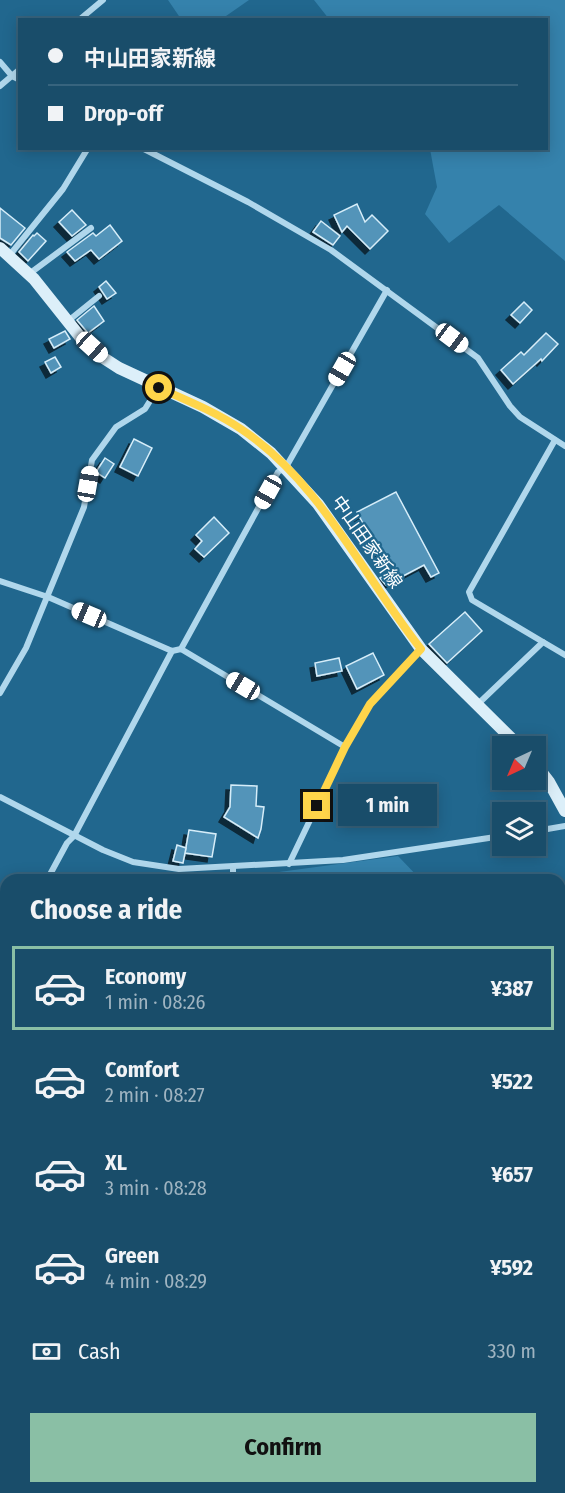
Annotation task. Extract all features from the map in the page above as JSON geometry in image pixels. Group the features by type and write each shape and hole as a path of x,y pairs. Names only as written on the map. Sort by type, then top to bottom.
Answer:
{"main road":[{"name":"中山田家新線","path":"4,252 29,274 81,338 102,357 159,388 203,407 241,429 286,467 318,504 421,649 509,736"},
{"path":"546,778 565,811"}],"street":[{"path":"81,18 103,0"},
{"path":"0,62 12,76 18,79"},
{"path":"0,86 18,71"},
{"path":"4,252 63,189 87,150"},
{"path":"146,150 248,202 331,250 478,358 520,417 565,446"},
{"path":"29,274 91,228"},
{"path":"0,581 48,597 172,651 181,648 278,472 286,467 387,290"},
{"path":"68,321 99,296"},
{"path":"0,693 26,648 84,507 92,460 116,427 145,409 159,388"},
{"path":"555,440 469,592 472,600 565,655"},
{"path":"478,704 543,642"},
{"path":"181,648 345,747"},
{"path":"289,864 345,747 370,704 421,649"},
{"path":"50,874 67,843 74,836 172,651"},
{"path":"0,797 74,836 133,862 179,869 343,860 492,838"},
{"path":"546,829 565,826"},
{"path":"232,867 233,874"}],"shaded area":[{"path":"168,0 249,0 226,16 180,18"},
{"path":"314,0 565,0 565,261 499,205 449,243 425,214 437,187 430,150 548,150 548,18 328,18"},
{"path":"398,856 415,874 280,874 279,872"}],"building":[{"path":"357,204 365,222 372,215 388,231 370,249 347,226 342,232 334,215"},
{"path":"0,208 25,228 11,245 0,238"},
{"path":"72,210 86,225 72,236 59,222"},
{"path":"321,221 340,236 333,245 313,232"},
{"path":"110,225 122,241 99,259 91,250 75,261 67,252 93,233 96,236"},
{"path":"37,233 46,241 28,261 19,252"},
{"path":"106,281 116,293 107,299 99,287"},
{"path":"524,302 532,310 520,323 511,315"},
{"path":"94,306 104,321 88,333 77,320"},
{"path":"65,331 70,339 54,348 49,339"},
{"path":"546,333 558,344 542,361 541,359 513,384 501,370 521,352 524,355"},
{"path":"55,357 61,367 51,373 45,362"},
{"path":"134,439 152,448 138,476 120,467"},
{"path":"105,458 114,464 105,478 96,472"},
{"path":"396,492 439,573 431,577 424,565 386,585 380,578 389,573 357,512"},
{"path":"214,517 229,533 204,557 195,549 202,541 196,535"},
{"path":"465,612 482,631 447,663 429,644"},
{"path":"373,653 384,675 357,689 346,666"},
{"path":"339,658 342,671 317,676 315,663"},
{"path":"231,785 257,786 256,806 264,807 258,838 224,817 230,807"},
{"path":"189,830 216,834 212,857 185,853"},
{"path":"177,845 186,848 183,863 173,861"}],"route":[{"path":"159,388 203,407 241,429 271,453 318,504 421,649 370,704 345,747 317,806"}]}
